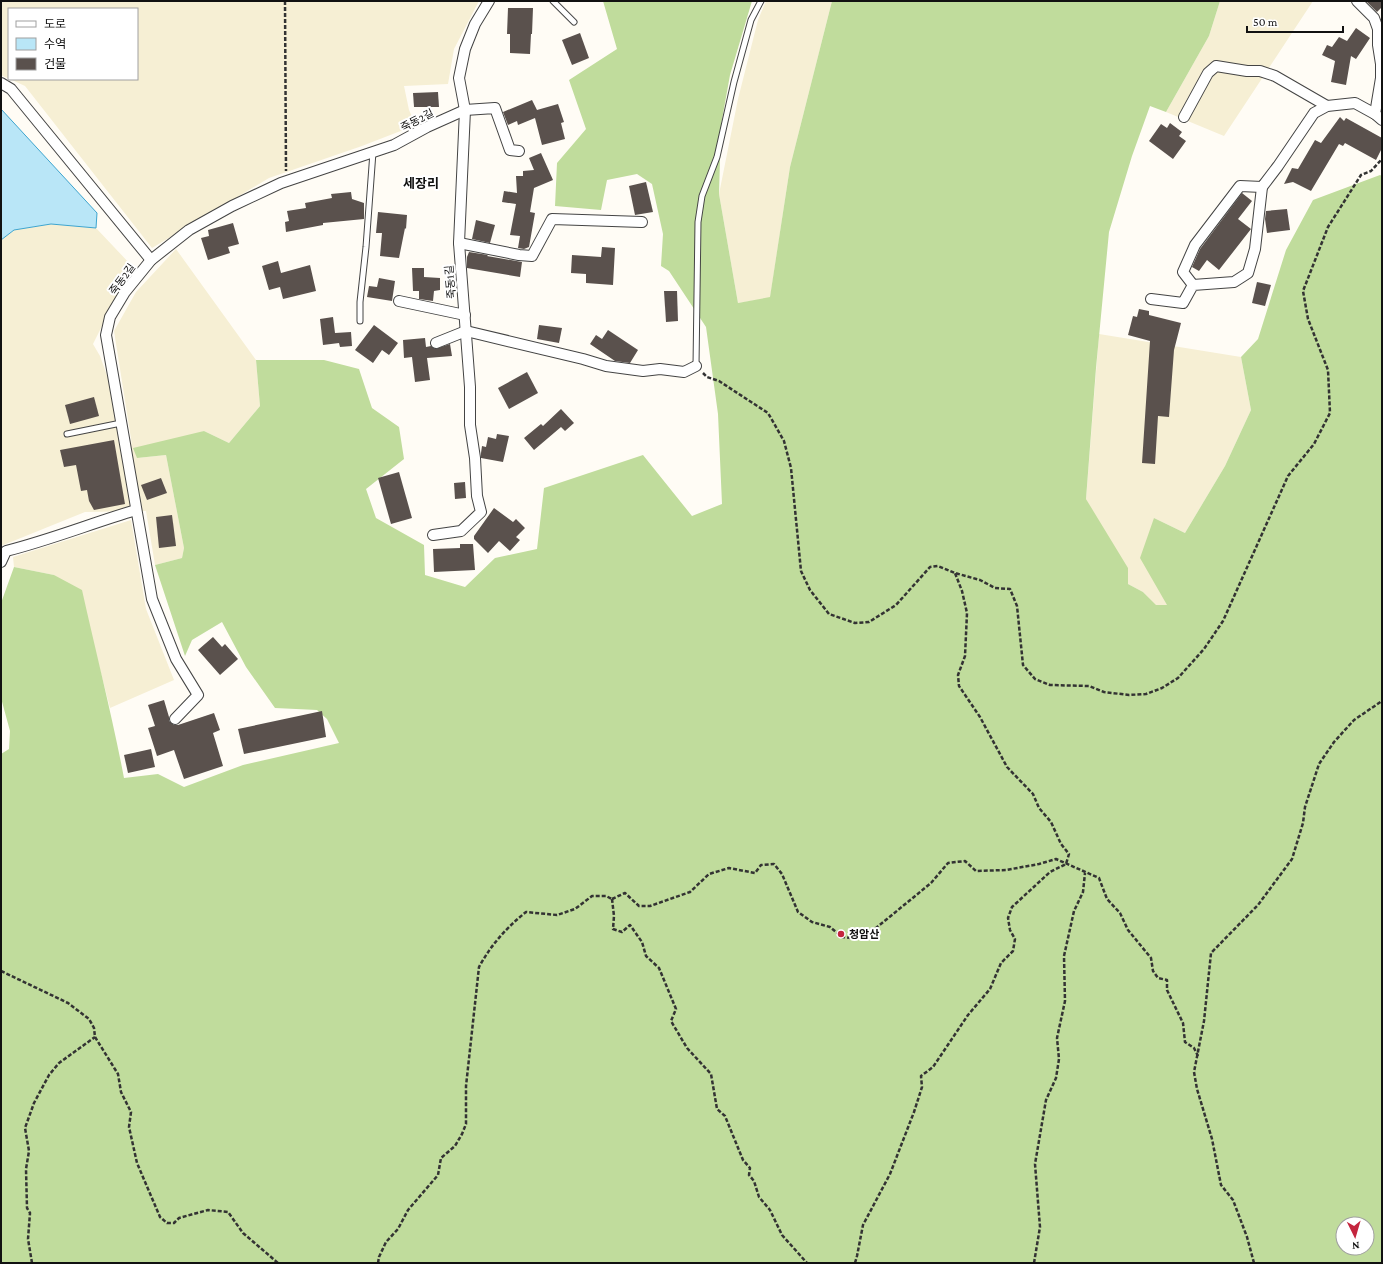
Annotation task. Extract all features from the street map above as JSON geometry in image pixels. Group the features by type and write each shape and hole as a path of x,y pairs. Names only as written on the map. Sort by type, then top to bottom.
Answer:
{"street":[{"name":"죽동1길","path":"433,535 461,531 481,512 477,496 475,458 470,425 470,388 459,243 465,110 458,78 465,49 475,24 490,1"},
{"path":"1193,285 1234,282 1248,273 1255,249 1262,187 1314,113 1326,106 1355,103 1379,117 1381,64 1378,45 1378,30 1374,18 1357,1"},
{"path":"1184,117 1208,73 1216,66 1247,71 1260,71 1275,76 1326,106"},
{"path":"1,83 11,89 151,260"},
{"path":"465,110 495,108 510,150 520,151"},
{"name":"죽동2길","path":"175,719 198,694 176,659 152,599 106,335 110,317 125,292 151,260 190,230 232,206 286,181 394,145 427,127 465,110"},
{"path":"1193,285 1183,272 1195,245 1240,186 1262,187"},
{"path":"459,243 519,255 532,256 552,219 642,222"},
{"path":"1151,299 1182,303 1193,285"},
{"path":"399,301 465,315"},
{"path":"436,343 466,331 583,359 606,366 643,371 660,369 684,372 696,366"},
{"path":"1,562 6,551 39,542 136,510"}],"lane":[{"path":"553,1 574,22"},
{"path":"696,366 698,222 702,196 717,157 734,82 751,20 761,1"},
{"path":"360,321 360,302 366,247 373,152"},
{"path":"67,434 121,423"}],"path":[{"path":"285,1 286,181"},
{"path":"707,377 720,381 768,413 784,441 791,468 801,571 810,590 829,614 855,623 869,622 896,605 930,567 938,566 955,573 980,580 995,588 1010,589 1017,606 1023,665 1035,679 1050,685 1089,686 1104,692 1129,695 1146,694 1162,688 1178,678 1204,650 1223,621 1288,476 1314,444 1330,413 1328,370 1308,320 1303,291 1328,227 1361,175 1370,171 1382,158"},
{"path":"855,1263 863,1225 890,1174 914,1112 922,1087 921,1076 933,1067 968,1015 990,989 1001,963 1013,951 1015,939 1010,930 1008,918 1012,907 1050,872 1066,864 1069,854 1061,844 1051,822 1039,808 1033,794 1008,767 980,717 959,686 958,675 965,656 967,613 962,591 955,573"},
{"path":"1254,1263 1247,1237 1233,1200 1221,1185 1212,1138 1197,1089 1194,1072 1204,1021 1211,953 1258,905 1292,859 1303,823 1305,807 1319,764 1323,758 1334,742 1354,720 1382,700"},
{"path":"612,899 625,893 639,906 650,906 690,892 709,874 729,868 755,873 761,865 774,864 782,874 798,912 812,922 830,927 842,937 852,938 876,928 931,883 948,863 965,861 976,871 1006,870 1039,864 1056,859 1099,878 1106,899 1120,914 1128,930 1151,958 1153,972 1158,978 1167,980 1167,990 1183,1022 1185,1042 1194,1048 1198,1056"},
{"path":"1034,1263 1040,1227 1035,1164 1046,1100 1056,1078 1059,1059 1056,1038 1065,1001 1064,956 1074,911 1082,892 1085,873"},
{"path":"378,1263 379,1257 386,1242 398,1229 408,1210 438,1175 441,1158 456,1146 466,1124 466,1086 479,967 487,952 510,925 526,912 556,915 575,909 592,896 606,896 612,899"},
{"path":"612,899 614,916 613,929 622,932 630,925 642,942 646,956 659,968 676,1009 671,1021 687,1048 711,1074 717,1109 725,1116 743,1160 750,1168 749,1175 754,1180 759,1197 770,1210 782,1235 807,1263"},
{"path":"1,971 68,1003 89,1019 94,1028 95,1037 118,1074 121,1092 131,1112 129,1127 137,1162 160,1217 167,1223 174,1223 179,1218 208,1210 228,1212 243,1233 278,1263"},
{"path":"32,1263 28,1239 30,1213 27,1208 26,1169 29,1151 24,1128 34,1103 49,1075 59,1063 95,1037"}],"shaded area":[{"path":"1,1 479,1 454,49 448,84 404,86 409,110 416,125 362,146 269,178 152,248 25,86 12,80 138,80 138,8 8,8 8,78 1,75"},
{"path":"766,1 832,1 790,167 770,298 738,303 719,194 738,99 758,20"},
{"path":"1220,1 1313,1 1224,136 1166,112 1209,36"},
{"path":"51,224 96,228 132,266 93,344 100,356 132,445 114,331 136,292 176,249 256,360 260,406 229,443 204,431 137,458 166,455 184,548 182,558 155,565 146,511 85,512 1,546 1,240 14,230"},
{"path":"1099,334 1241,357 1251,410 1225,466 1185,533 1154,518 1167,605 1155,605 1143,592 1128,584 1086,499"},
{"path":"131,520 146,609 174,680 110,708 96,654 54,575 14,567 13,557"}],"green space":[{"path":"603,1 752,1 730,75 721,125 719,194 738,303 770,297 790,167 832,1 1220,1 1209,36 1166,112 1150,106 1132,156 1109,232 1096,368 1086,499 1128,568 1128,584 1143,592 1156,605 1167,605 1140,558 1154,518 1185,533 1225,466 1251,410 1241,357 1258,339 1286,250 1313,200 1380,175 1382,176 1382,1263 1,1263 1,754 9,749 10,731 1,698 1,603 14,567 54,575 82,590 124,778 158,774 184,787 243,765 339,743 327,719 317,710 275,708 246,667 222,622 192,640 185,656 155,565 182,558 184,548 166,455 137,458 133,448 204,431 229,443 260,406 256,360 324,360 359,369 372,408 399,427 404,459 366,489 376,518 424,545 425,575 465,587 495,558 537,549 544,488 643,455 692,516 722,504 718,414 706,327 669,271 661,266 663,234 652,184 637,174 607,180 601,210 555,206 557,163 586,129 569,80 617,49"}],"water":[{"path":"1,109 97,213 96,228 51,224 14,230 1,240"}],"building":[{"path":"1366,1 1382,1 1382,7 1377,12"},
{"path":"508,8 533,8 530,54 510,53 510,34 507,34"},
{"path":"1356,28 1370,38 1356,59 1351,56 1346,85 1331,82 1335,61 1322,55 1327,45 1332,47 1339,37 1347,41"},
{"path":"580,33 589,58 572,65 562,40"},
{"path":"438,92 439,107 414,107 413,93"},
{"path":"532,100 537,110 558,104 564,122 561,123 565,139 542,145 535,118 518,125 517,121 508,125 503,112"},
{"path":"1340,117 1344,121 1346,118 1382,138 1382,148 1376,160 1345,143 1343,146 1339,144 1311,191 1293,182 1284,184 1292,168 1298,169 1315,140 1321,143"},
{"path":"1170,123 1182,132 1179,136 1186,141 1173,159 1149,141 1161,124 1167,128"},
{"path":"541,153 553,180 534,188 530,212 535,213 529,247 524,249 518,248 520,236 510,235 516,204 502,202 504,191 517,193 516,176 523,176 523,171 534,170 529,158"},
{"path":"646,182 653,212 635,215 629,186"},
{"path":"351,192 352,199 364,203 364,219 323,223 323,225 286,232 285,222 289,221 287,211 306,208 305,203 332,198 331,194"},
{"path":"1242,193 1252,201 1238,219 1251,229 1219,270 1207,260 1199,271 1192,267 1200,249"},
{"path":"1287,209 1290,230 1267,233 1265,219 1266,211"},
{"path":"378,212 407,215 406,229 405,228 399,258 380,256 382,233 376,233"},
{"path":"476,220 495,225 490,243 472,239"},
{"path":"233,223 239,244 228,247 230,253 208,260 201,238 209,236 208,230"},
{"path":"602,247 615,248 613,285 586,283 586,274 571,273 572,255 601,257"},
{"path":"469,252 522,262 520,277 467,268 467,257"},
{"path":"278,261 281,273 310,265 316,291 283,299 280,287 269,290 262,266"},
{"path":"412,268 424,268 424,277 440,278 440,290 434,291 433,301 419,299 419,291 413,291"},
{"path":"379,278 395,281 392,301 367,297 369,286 377,287"},
{"path":"1257,282 1271,285 1265,306 1252,303"},
{"path":"664,291 677,291 678,321 666,322"},
{"path":"1139,309 1149,311 1149,315 1181,323 1174,350 1169,417 1158,416 1155,464 1142,463 1150,341 1128,335 1133,316 1137,317"},
{"path":"333,317 335,333 351,332 352,346 340,347 339,343 323,345 320,319"},
{"path":"374,325 398,343 389,355 382,350 373,363 355,350"},
{"path":"539,325 562,328 559,343 537,339"},
{"path":"608,330 638,350 630,363 615,361 590,344 596,335 602,339"},
{"path":"425,338 426,347 431,346 435,349 450,344 452,356 427,358 430,380 415,382 412,357 404,358 403,340"},
{"path":"527,372 538,393 509,409 498,388"},
{"path":"94,397 99,416 70,424 65,405"},
{"path":"561,409 574,423 565,431 561,427 534,450 524,438 541,424 543,426"},
{"path":"497,434 509,436 503,462 481,458 482,446 486,447 488,437 496,439"},
{"path":"114,440 125,504 94,510 89,501 87,490 81,491 76,465 64,467 60,450"},
{"path":"399,472 412,518 391,524 378,478"},
{"path":"161,478 167,493 147,500 141,485"},
{"path":"465,482 466,498 455,499 454,483"},
{"path":"494,508 513,522 516,519 525,528 516,537 520,540 510,551 499,541 488,553 474,539 474,536"},
{"path":"172,515 176,546 159,548 156,517"},
{"path":"460,544 473,544 475,570 434,572 433,549 460,548"},
{"path":"213,637 222,647 225,644 238,659 220,675 198,650"},
{"path":"164,700 169,721 174,725 214,713 220,730 213,733 223,766 184,779 174,750 157,756 148,728 155,726 148,705"},
{"path":"322,711 326,737 244,754 238,729"},
{"path":"151,749 155,767 128,773 124,755"}],"place":[{"name":"청암산","path":"841,934"}],"district":[{"name":"세장리","path":"421,183"}]}
